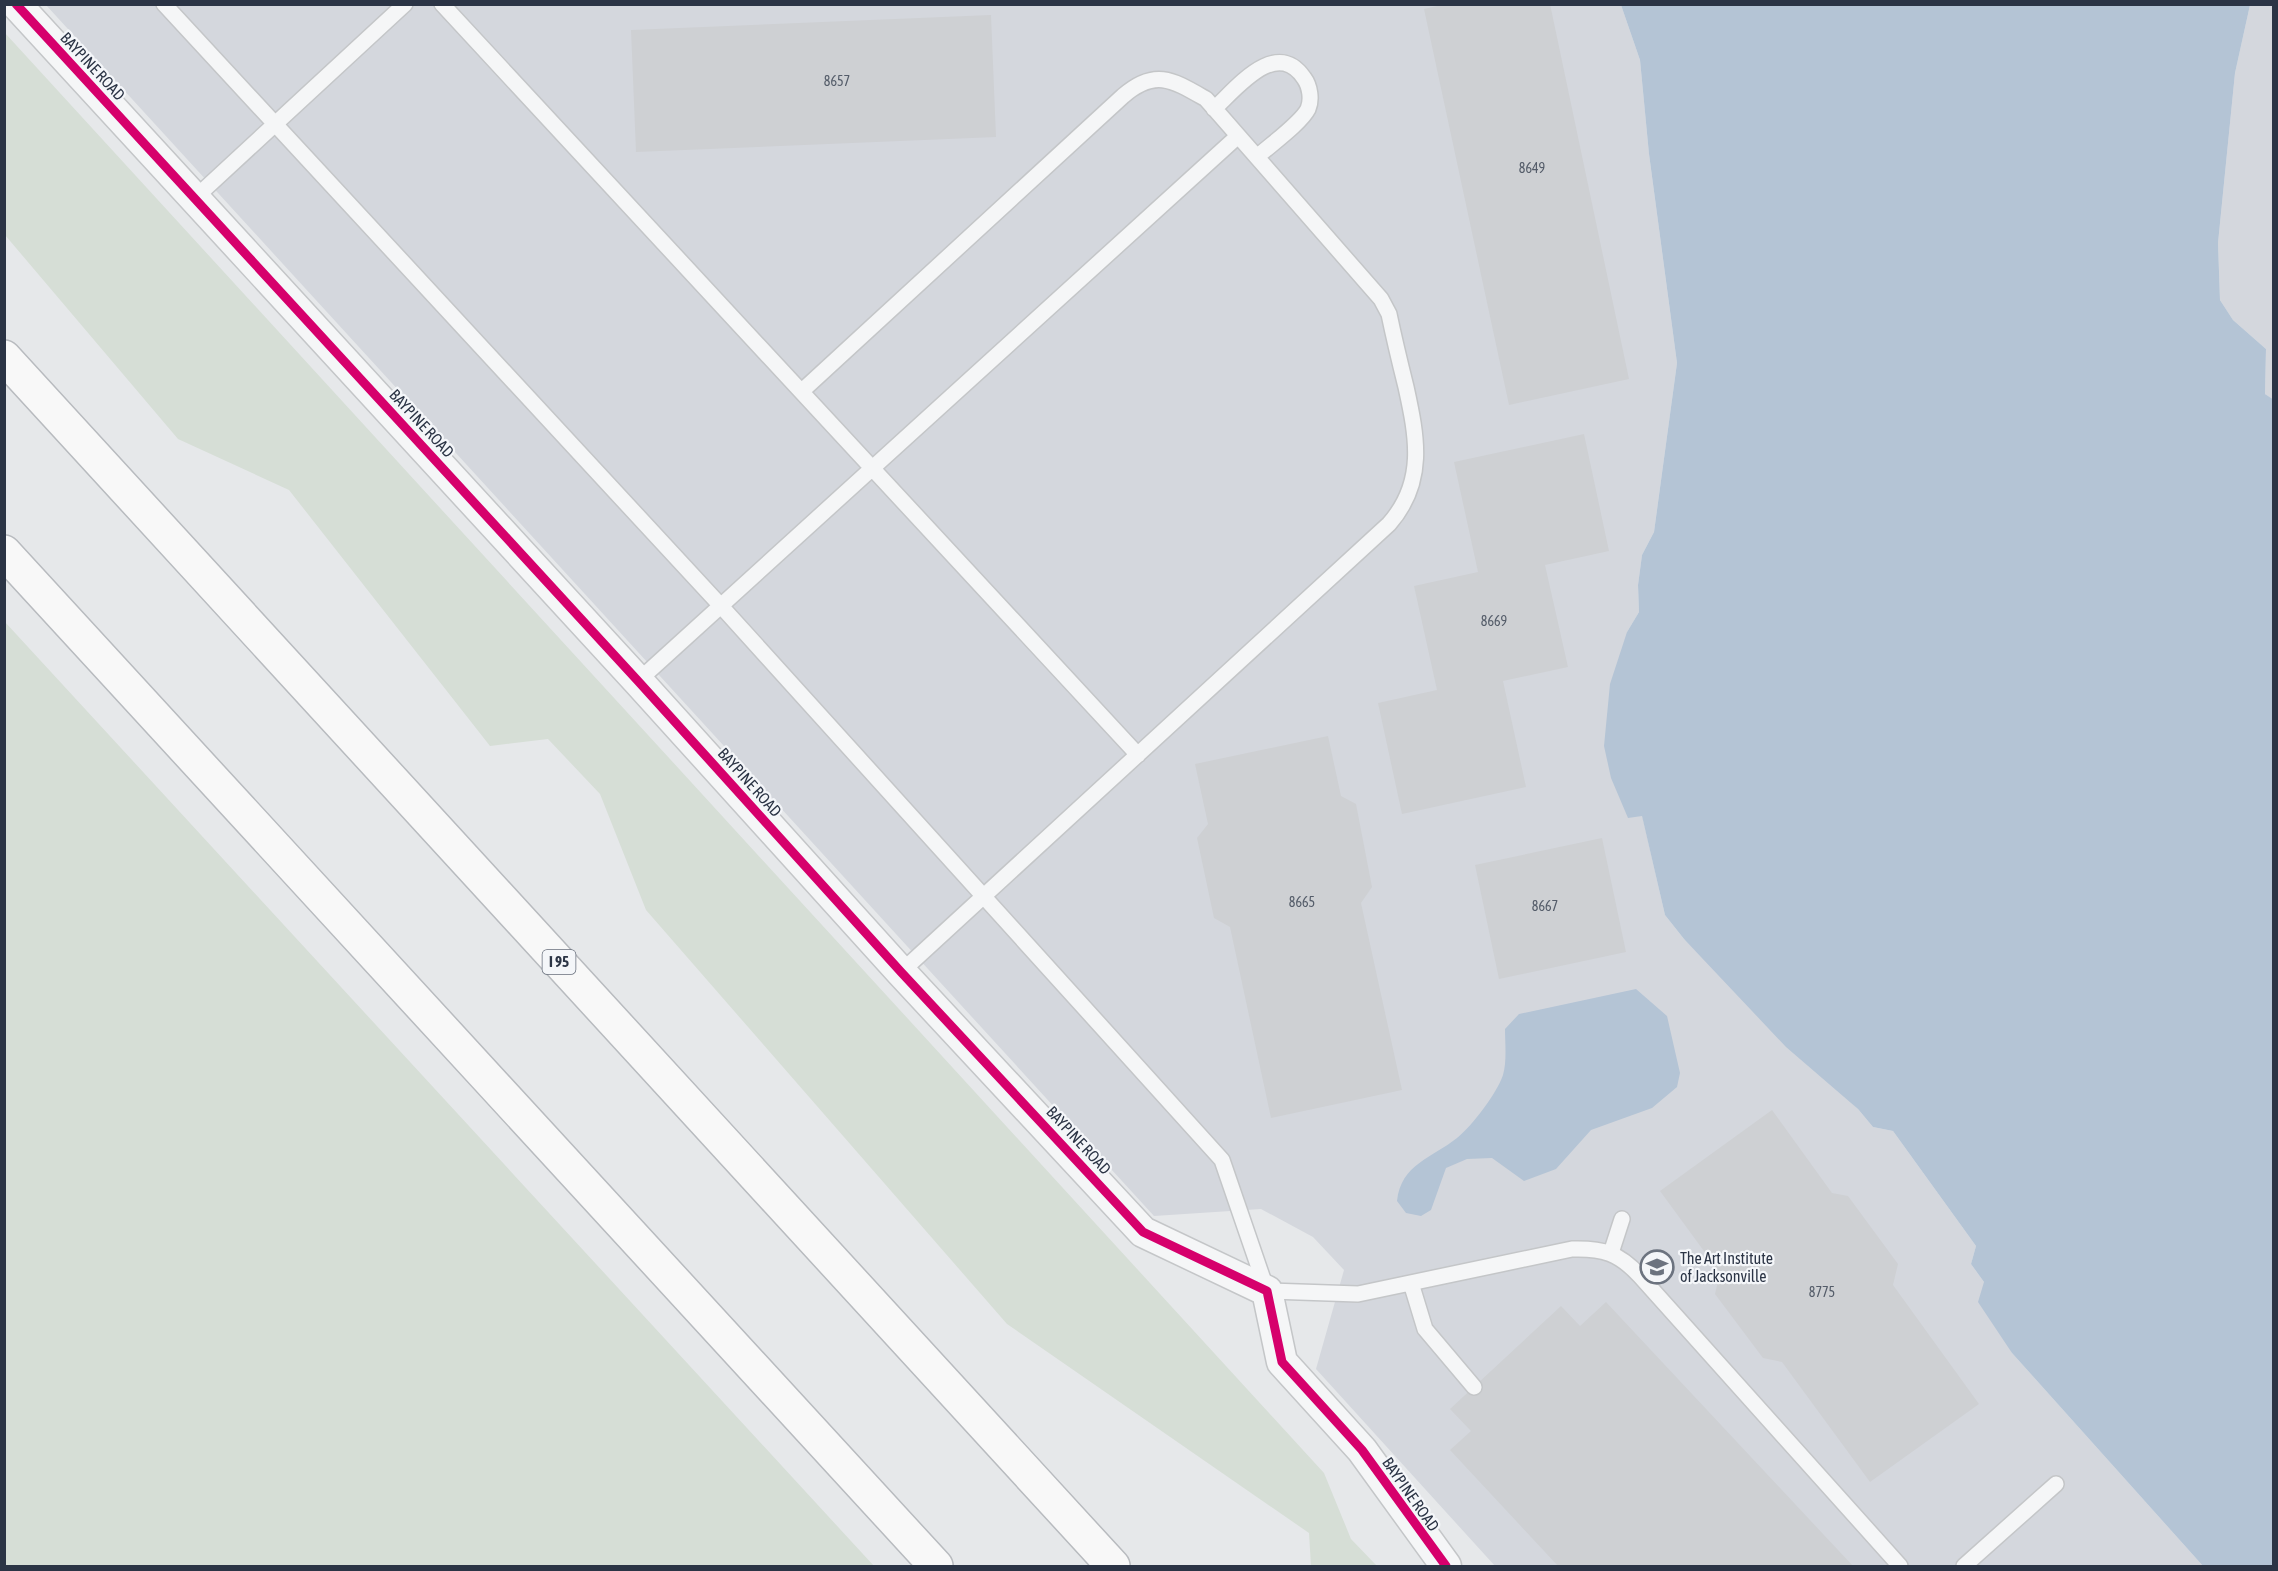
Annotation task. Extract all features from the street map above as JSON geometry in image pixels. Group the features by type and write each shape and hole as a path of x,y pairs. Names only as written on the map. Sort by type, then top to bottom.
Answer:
{"highway":[{"name":"I 95","path":"4,357 1113,1566"},
{"path":"4,552 936,1566"}],"street":[{"name":"BAYPINE ROAD","path":"16,4 638,681 901,972 1143,1232 1267,1291 1282,1362 1362,1450 1446,1566"}],"lane":[{"path":"164,4 721,606 1222,1160 1267,1291 1358,1294 1572,1249 1592,1248 1611,1253 1621,1258 1640,1276 1900,1566"},
{"path":"195,198 405,4"},
{"path":"442,4 1138,755"},
{"path":"1214,109 1261,67 1278,63 1296,68 1308,85 1310,94 1308,109 1257,157"},
{"path":"802,391 1130,90 1146,80 1168,81 1206,99 1386,306 1416,436 1411,486 1402,508 1380,533 901,972"},
{"path":"638,681 1238,136"},
{"path":"1611,1253 1622,1219"},
{"path":"1411,1283 1425,1329 1474,1387"},
{"path":"1964,1566 2056,1484"}],"shaded area":[{"path":"46,5 1621,5 1640,60 1649,154 1677,363 1654,532 1642,555 1638,585 1639,612 1627,632 1642,815 1665,915 1684,939 1858,1109 1873,1127 1893,1131 1976,1246 1971,1264 1984,1282 2012,1353 2203,1566 1495,1566 1316,1369 1344,1270 1313,1237 1261,1209 1154,1216"},
{"path":"2250,5 2273,5 2273,400 2265,394 2266,349 2233,320 2220,300 2218,243 2235,73"},
{"path":"5,33 1324,1473 1351,1539 1377,1566 1311,1566 1309,1533 1007,1324 646,910 600,794 548,739 490,746 289,490 178,439 5,235"},
{"path":"5,622 874,1566 5,1566"}],"water":[{"path":"1621,5 2250,5 2235,73 2218,243 2220,300 2233,320 2266,349 2265,394 2274,400 2273,1566 2203,1566 2012,1353 1978,1302 1984,1282 1971,1264 1976,1246 1893,1131 1873,1127 1858,1109 1786,1047 1684,939 1665,915 1642,816 1628,818 1611,778 1604,746 1610,684 1627,632 1639,612 1638,585 1642,555 1654,532 1677,363 1649,154 1640,60"},
{"path":"1636,989 1667,1016 1680,1073 1677,1087 1652,1108 1591,1130 1556,1169 1524,1181 1492,1158 1467,1159 1446,1168 1431,1210 1421,1216 1406,1213 1397,1201 1405,1178 1419,1163 1463,1133 1490,1100 1503,1075 1505,1029 1519,1014"}],"building":[{"path":"1446,4 1550,4 1629,379 1509,405 1424,9"},
{"path":"991,15 996,137 636,152 631,30"},
{"path":"1584,434 1609,551 1545,565 1568,667 1503,681 1526,787 1402,814 1378,703 1437,690 1414,586 1478,572 1454,462"},
{"path":"1328,736 1341,796 1356,804 1372,887 1361,903 1402,1090 1271,1118 1230,927 1214,918 1197,838 1208,824 1195,764"},
{"path":"1602,838 1626,952 1499,979 1475,865"},
{"path":"1772,1110 1832,1193 1848,1196 1898,1264 1893,1285 1979,1404 1870,1482 1782,1362 1763,1358 1715,1294 1720,1273 1660,1191"},
{"path":"1606,1302 1853,1566 1558,1566 1450,1450 1471,1431 1450,1409 1561,1306 1580,1326"}],"cycle path":[{"path":"16,4 638,681 901,972 1143,1232 1267,1291 1282,1362 1362,1450 1446,1566"}],"place":[{"name":"The Art Institute of Jacksonville","path":"1657,1267"}]}
